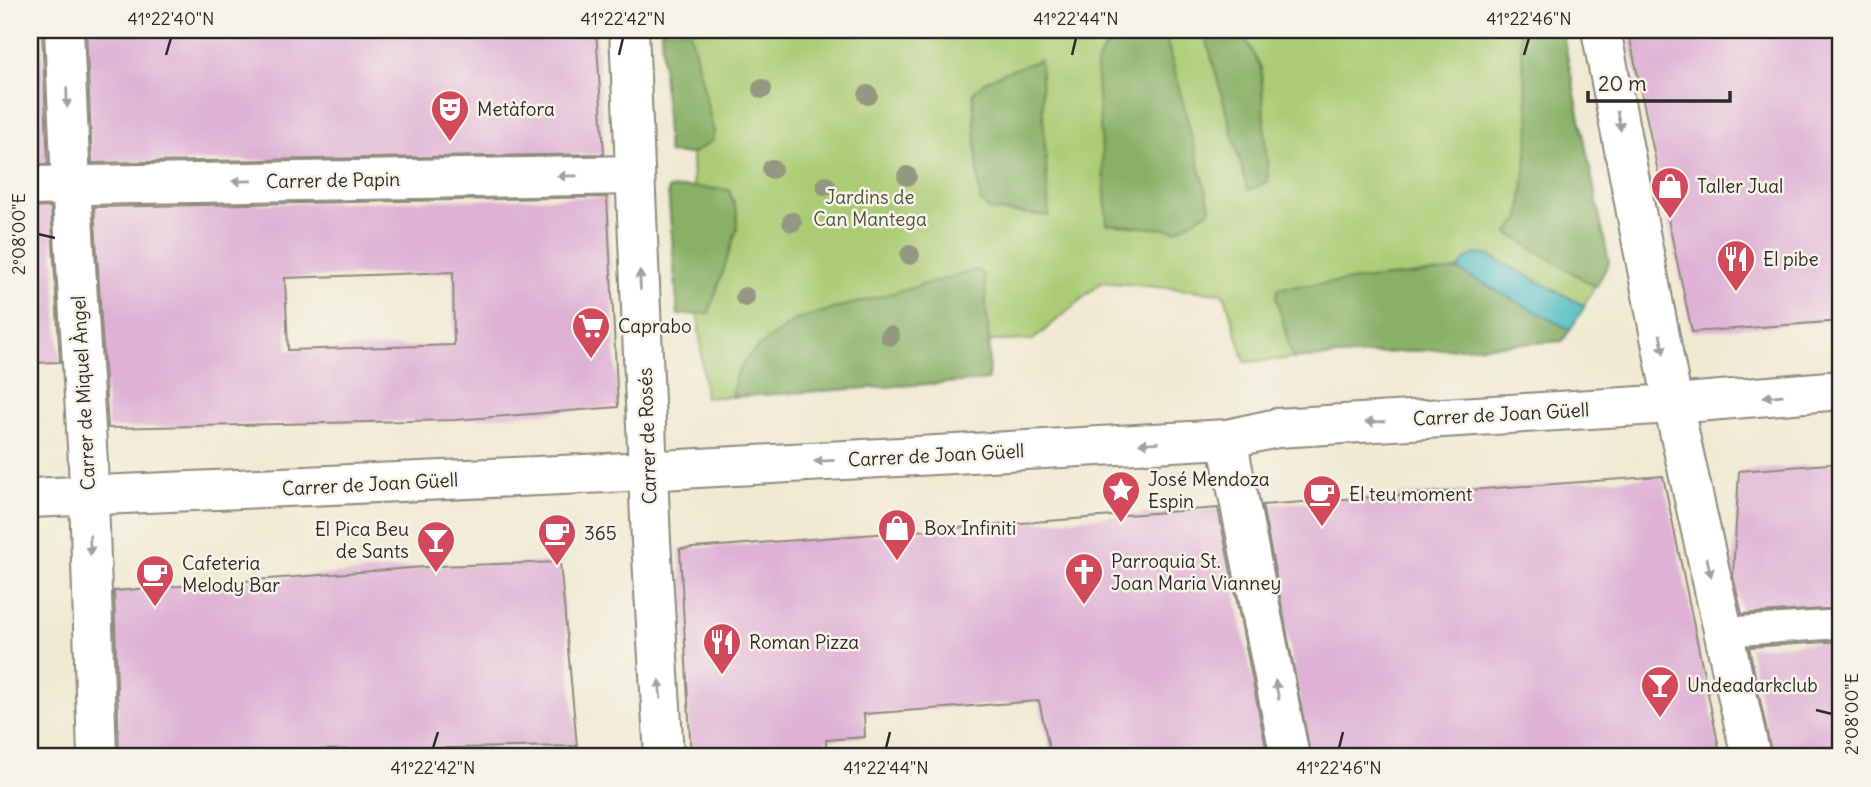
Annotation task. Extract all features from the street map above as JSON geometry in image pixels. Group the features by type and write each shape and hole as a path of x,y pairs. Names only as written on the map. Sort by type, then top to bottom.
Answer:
{"street":[{"name":"Carrer de Miquel Àngel","path":"64,30 88,497 97,757"},
{"name":"Carrer de Rosés","path":"629,30 651,541 664,757"},
{"path":"1601,30 1673,404 1751,757"},
{"name":"Carrer de Papin","path":"30,186 635,175"},
{"name":"Carrer de Joan Güell","path":"30,498 649,471 1227,439 1277,428 1673,404 1841,390"},
{"path":"1227,439 1290,757"}],"lane":[{"path":"1723,632 1841,624"}],"green space":[{"name":"Jardins de Can Mantega","path":"661,30 1562,30 1609,263 1562,341 1245,362 1222,293 1102,282 1033,340 990,341 988,380 705,398 698,314 678,315 668,189 693,187 692,154 668,153"},
{"path":"661,30 689,30 691,35 714,132 712,141 692,154 668,153"},
{"path":"1145,30 1164,30 1211,210 1177,230 1107,224 1096,66 1103,50 1116,41"},
{"path":"1204,30 1241,30 1261,68 1268,181 1248,191"},
{"path":"1519,30 1562,30 1609,263 1596,287 1508,233 1520,218 1530,125"},
{"path":"1040,60 1049,216 989,210 981,202 979,191 973,94 978,87 994,77"},
{"path":"693,187 729,190 737,212 737,229 709,313 678,315 668,189"},
{"path":"977,270 984,274 989,341 988,380 732,397 735,377 746,359 797,319"},
{"path":"1458,270 1570,330 1562,341 1293,359 1276,297 1278,288"}],"water":[{"path":"1476,254 1488,255 1585,306 1570,330 1458,270 1466,259"}],"building":[{"path":"30,30 42,30 48,164 30,164"},
{"path":"86,30 596,30 604,154 92,163"},
{"path":"1628,30 1841,30 1841,321 1692,332"},
{"path":"607,197 618,407 455,420 108,428 94,207","holes":["453,272 454,345 288,350 285,278"]},
{"path":"51,207 60,362 30,363 30,208"},
{"path":"1841,463 1841,608 1742,614 1733,576 1739,471"},
{"path":"1663,476 1721,757 1311,757 1262,505"},
{"path":"1218,508 1268,757 1051,757 1039,701 864,714 865,737 826,740 826,757 691,757 680,549"},
{"path":"560,562 577,746 119,753 114,591 437,566"},
{"path":"1841,641 1841,757 1772,757 1749,647"}],"place":[{"name":"Metàfora","path":"450,143"},
{"name":"Taller Jual","path":"1670,220"},
{"name":"El pibe","path":"1736,293"},
{"name":"Caprabo","path":"591,360"},
{"name":"José Mendoza Espin","path":"1121,524"},
{"name":"El teu moment","path":"1322,528"},
{"name":"Box Infiniti","path":"897,562"},
{"name":"365","path":"557,567"},
{"name":"El Pica Beu de Sants","path":"436,574"},
{"name":"Parroquia St. Joan Maria Vianney","path":"1084,606"},
{"name":"Cafeteria Melody Bar","path":"155,608"},
{"name":"Roman Pizza","path":"722,676"},
{"name":"Undeadarkclub","path":"1660,719"}]}
